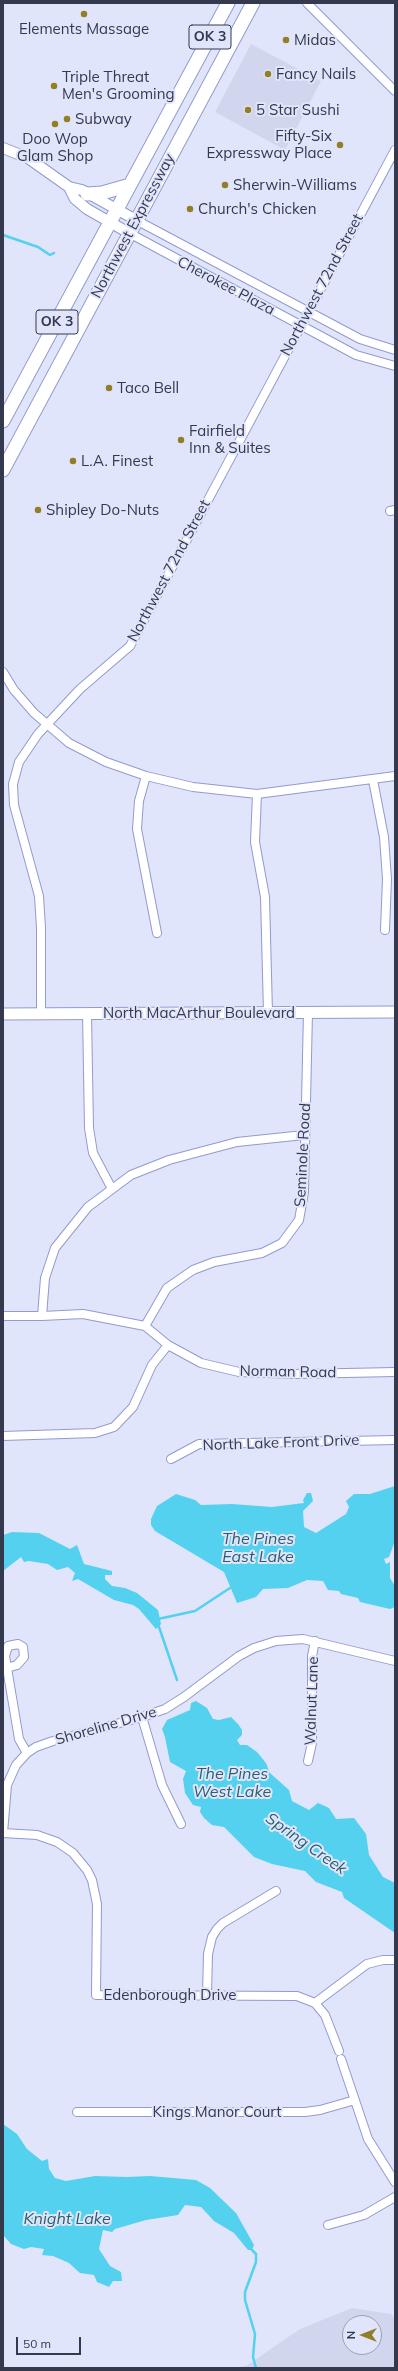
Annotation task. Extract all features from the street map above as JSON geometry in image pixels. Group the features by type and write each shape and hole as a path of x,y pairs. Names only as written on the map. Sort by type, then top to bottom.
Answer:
{"highway":[{"name":"Northwest Expressway","path":"3,421 228,3"},
{"name":"Northwest Expressway","path":"3,470 253,3"},
{"path":"87,194 102,193 130,186"}],"main road":[{"name":"North MacArthur Boulevard","path":"3,1014 395,1012"}],"street":[{"path":"307,3 395,91"},
{"name":"Cherokee Plaza","path":"3,148 28,158 69,187 82,190 367,342 395,350"},
{"name":"Northwest 72nd Street","path":"42,1014 41,922 39,896 33,867 16,816 13,793 15,775 19,762 30,744 46,725 88,681 130,646 395,150"},
{"name":"Cherokee Plaza","path":"69,187 75,199 81,204 129,233 356,355 395,366"},
{"path":"3,672 23,701 46,725 69,743 93,756 146,776 193,787 257,794 395,776"},
{"path":"146,776 139,801 137,829 157,933"},
{"path":"373,780 384,837 387,878 385,930"},
{"path":"257,794 255,842 265,897 268,1013"},
{"name":"Seminole Road","path":"145,1326 167,1288 193,1270 214,1262 262,1253 282,1243 299,1220 304,1192 304,1135 308,1012"},
{"path":"87,1013 89,1128 93,1153 112,1189"},
{"path":"42,1316 45,1278 55,1248 88,1207 131,1175 169,1160 237,1142 304,1135"},
{"name":"Norman Road","path":"3,1316 83,1314 145,1326 168,1345 200,1363 239,1372 296,1374 395,1372"},
{"path":"3,1436 95,1433 114,1427 133,1407 152,1365 168,1345"},
{"name":"North Lake Front Drive","path":"171,1459 200,1444 395,1440"},
{"name":"Shoreline Drive","path":"3,1833 7,1785 16,1765 27,1753 36,1747 53,1741 142,1717 176,1703 239,1656 254,1648 290,1639 315,1641 395,1661"},
{"name":"Walnut Lane","path":"308,1761 312,1743 312,1656 315,1641"},
{"path":"7,1668 19,1739 27,1753"},
{"path":"142,1717 162,1785 181,1824"},
{"name":"Edenborough Drive","path":"3,1833 37,1836 57,1842 73,1853 87,1870 92,1880 97,1904 96,1995 297,1996 315,2003"},
{"path":"207,1995 208,1950 216,1929 223,1923 276,1891"},
{"path":"395,1960 383,1960 368,1964 315,2003 330,2022 368,2139 395,2182"},
{"name":"Kings Manor Court","path":"77,2112 305,2112 320,2110 355,2100"},
{"path":"328,2225 364,2215 395,2197"}],"shaded area":[{"path":"251,44 321,81 285,150 215,112"},
{"path":"352,2308 391,2314 395,2319 395,2368 236,2368 246,2366 300,2329"}],"water":[{"name":"The Pines East Lake","path":"395,1486 395,1541 389,1557 384,1559 386,1564 390,1562 390,1578 395,1586 395,1607 390,1609 360,1602 358,1598 341,1594 339,1591 328,1590 323,1581 307,1580 288,1588 263,1589 256,1597 237,1603 224,1572 155,1531 151,1525 151,1519 157,1506 176,1494 195,1500 201,1505 232,1504 272,1507 304,1503 303,1500 307,1493 311,1493 313,1501 303,1511 304,1527 316,1533 346,1514 349,1507 346,1501 354,1494 370,1494"},
{"path":"12,1532 39,1533 70,1549 77,1545 84,1564 112,1571 112,1575 105,1575 105,1579 112,1586 125,1588 137,1593 158,1610 161,1624 156,1629 139,1609 133,1605 114,1600 78,1579 72,1581 75,1573 68,1567 57,1570 48,1564 29,1561 24,1562 21,1557 3,1571 3,1535"},
{"name":"The Pines West Lake","path":"196,1701 207,1708 213,1719 219,1720 231,1717 238,1724 242,1730 242,1735 237,1740 240,1745 247,1745 257,1752 266,1763 270,1773 289,1790 292,1801 309,1810 318,1803 329,1808 336,1819 354,1818 366,1834 369,1855 383,1877 395,1883 395,1933 344,1898 342,1892 316,1882 305,1871 272,1864 254,1857 224,1827 212,1825 204,1818 200,1812 201,1807 193,1805 185,1793 183,1779 186,1771 170,1762 162,1729 167,1720 190,1710 191,1703"},
{"name":"Knight Lake","path":"3,2124 17,2134 27,2149 42,2161 48,2159 49,2169 55,2178 66,2181 95,2176 150,2176 196,2180 210,2188 236,2213 254,2245 252,2250 248,2250 234,2233 214,2221 201,2207 185,2205 178,2215 146,2220 115,2229 112,2232 103,2230 99,2249 110,2266 121,2272 122,2281 113,2281 109,2287 97,2282 94,2275 80,2273 69,2263 53,2256 42,2255 44,2249 31,2247 24,2249 11,2244 3,2235"}],"waterway":[{"path":"3,235 38,247 50,255 54,253"},
{"path":"158,1619 195,1611 233,1586"},
{"name":"Spring Creek","path":"158,1624 177,1680"},
{"path":"252,2250 256,2254 256,2262 245,2292 245,2300 255,2334 253,2357 256,2368"}],"place":[{"name":"Elements Massage","path":"84,14"},
{"name":"Midas","path":"286,40"},
{"name":"Fancy Nails","path":"268,74"},
{"name":"Triple Threat Men's Grooming","path":"54,86"},
{"name":"5 Star Sushi","path":"248,110"},
{"name":"Subway","path":"67,119"},
{"name":"Doo Wop Glam Shop","path":"55,124"},
{"name":"Fifty-Six Expressway Place","path":"340,145"},
{"name":"Sherwin-Williams","path":"225,185"},
{"name":"Church's Chicken","path":"190,209"},
{"name":"Taco Bell","path":"109,388"},
{"name":"Fairfield Inn & Suites","path":"181,440"},
{"name":"L.A. Finest","path":"73,461"},
{"name":"Shipley Do-Nuts","path":"38,510"}]}
